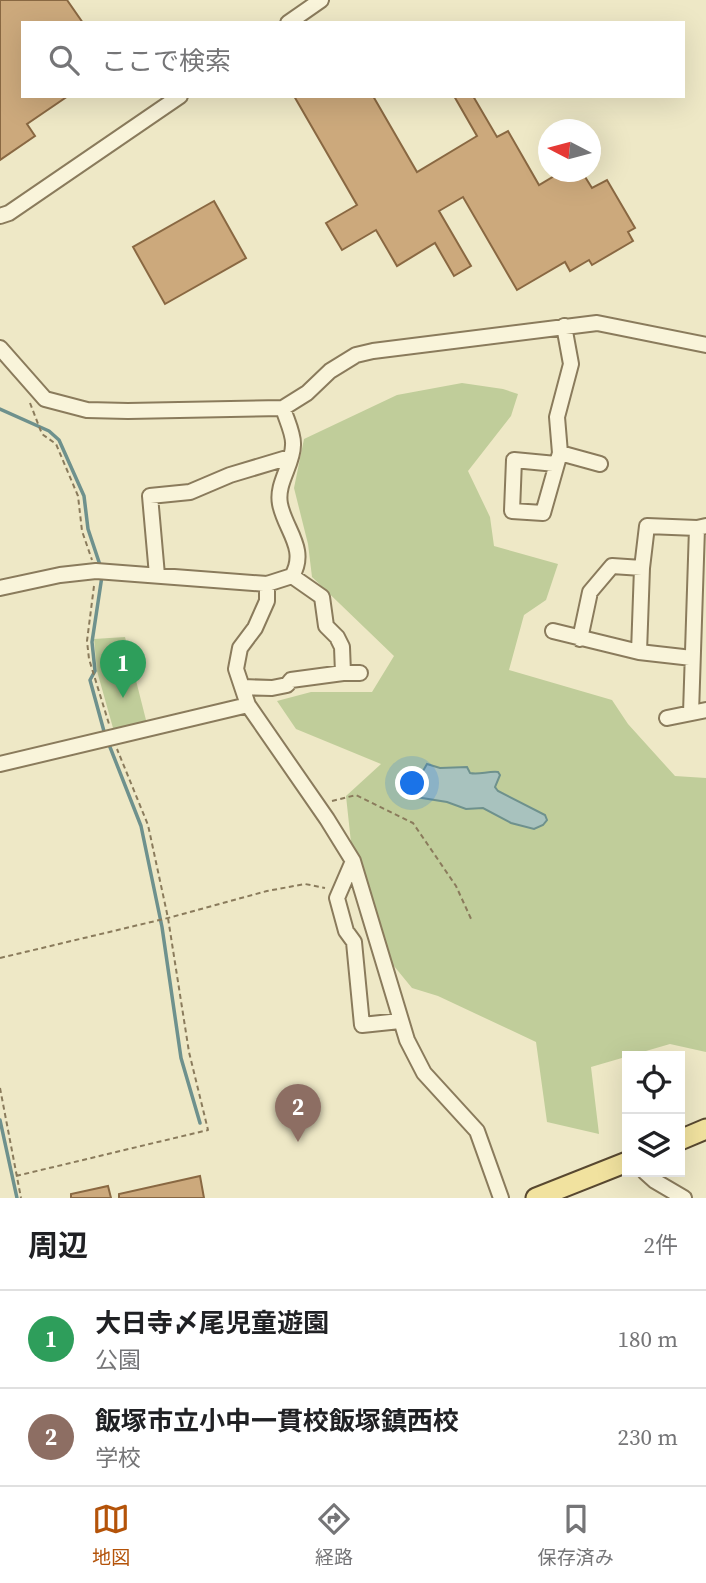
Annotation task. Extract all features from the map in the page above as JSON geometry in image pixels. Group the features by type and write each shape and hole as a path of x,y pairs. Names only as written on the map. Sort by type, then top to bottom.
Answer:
{"main road":[{"path":"685,1138 706,1129"},
{"path":"536,1198 622,1164"}],"street":[{"path":"291,21 321,0"},
{"path":"0,216 9,213 177,98"},
{"path":"0,348 45,399 88,410 283,408 307,393 330,371 356,355 564,326 597,323 706,345"},
{"path":"564,326 571,364 558,417 558,458 543,513 512,511 514,460 558,458 600,464"},
{"path":"0,587 96,571 267,584 292,576 299,565 298,552 279,503 293,446 283,408"},
{"path":"157,575 150,496 190,492 230,475 290,457"},
{"path":"639,652 642,568 647,526 702,527 692,658 699,711 667,718"},
{"path":"580,639 590,592 612,566 642,568"},
{"path":"292,576 322,597 326,626 342,647 343,673"},
{"path":"267,584 267,601 255,628 240,648 236,669 248,705 353,861 385,961 400,1021 424,1073 477,1131 489,1158 501,1198"},
{"path":"553,631 639,652 692,658"},
{"path":"243,687 272,688 287,685 291,680 360,673"},
{"path":"0,764 248,705"},
{"path":"353,861 337,898 346,931 354,942 362,1025 400,1021"},
{"path":"651,1177 684,1198"}],"path":[{"path":"16,1176 208,1130 189,1052 168,918 148,825 113,738 89,660 87,641 96,571 82,531 78,496 56,444 42,434 27,395"},
{"path":"317,806 356,795 413,823 456,886 472,920"},
{"path":"0,958 267,891 305,884 327,889 337,898"},
{"path":"0,1088 21,1198"}],"green space":[{"path":"462,383 518,394 511,416 468,471 490,517 494,546 558,564 546,600 524,615 509,670 612,700 628,724 675,776 706,778 706,1052 670,1044 646,1051 622,1051 622,1058 591,1067 599,1134 547,1122 536,1042 438,996 412,988 380,949 353,861 346,796 381,764 296,729 277,701 311,692 372,692 394,656 312,577 308,544 294,488 304,439 397,395"},
{"path":"125,637 147,724 116,731 97,671 94,639"}],"water":[{"path":"427,764 440,768 467,767 470,773 498,772 500,775 495,787 498,791 545,815 547,820 534,829 511,823 483,808 466,809 447,802 416,797 411,792"}],"building":[{"path":"0,0 67,0 82,21 21,21 21,98 65,98 27,124 35,136 0,160"},
{"path":"295,98 374,98 417,172 477,136 455,98 474,98 497,137 508,131 539,185 544,182 588,182 592,188 607,180 635,228 628,232 633,241 592,265 589,260 570,271 565,262 517,290 463,197 439,211 471,266 454,276 435,243 397,266 376,230 342,250 326,223 357,205"},
{"path":"214,201 246,258 165,304 133,247"},
{"path":"200,1176 204,1198 119,1198 119,1194"},
{"path":"108,1186 111,1198 71,1198 71,1194"}],"waterway":[{"path":"0,409 49,431 59,440 84,496 88,529 101,568"},
{"path":"102,576 92,642 95,671 90,680 105,735"},
{"path":"108,742 141,826 162,927 181,1058 200,1123"},
{"path":"0,1120 17,1198"}],"place":[{"name":"大日寺〆尾児童遊園","path":"123,698"},
{"name":"飯塚市立小中一貫校飯塚鎮西校","path":"298,1142"}]}
